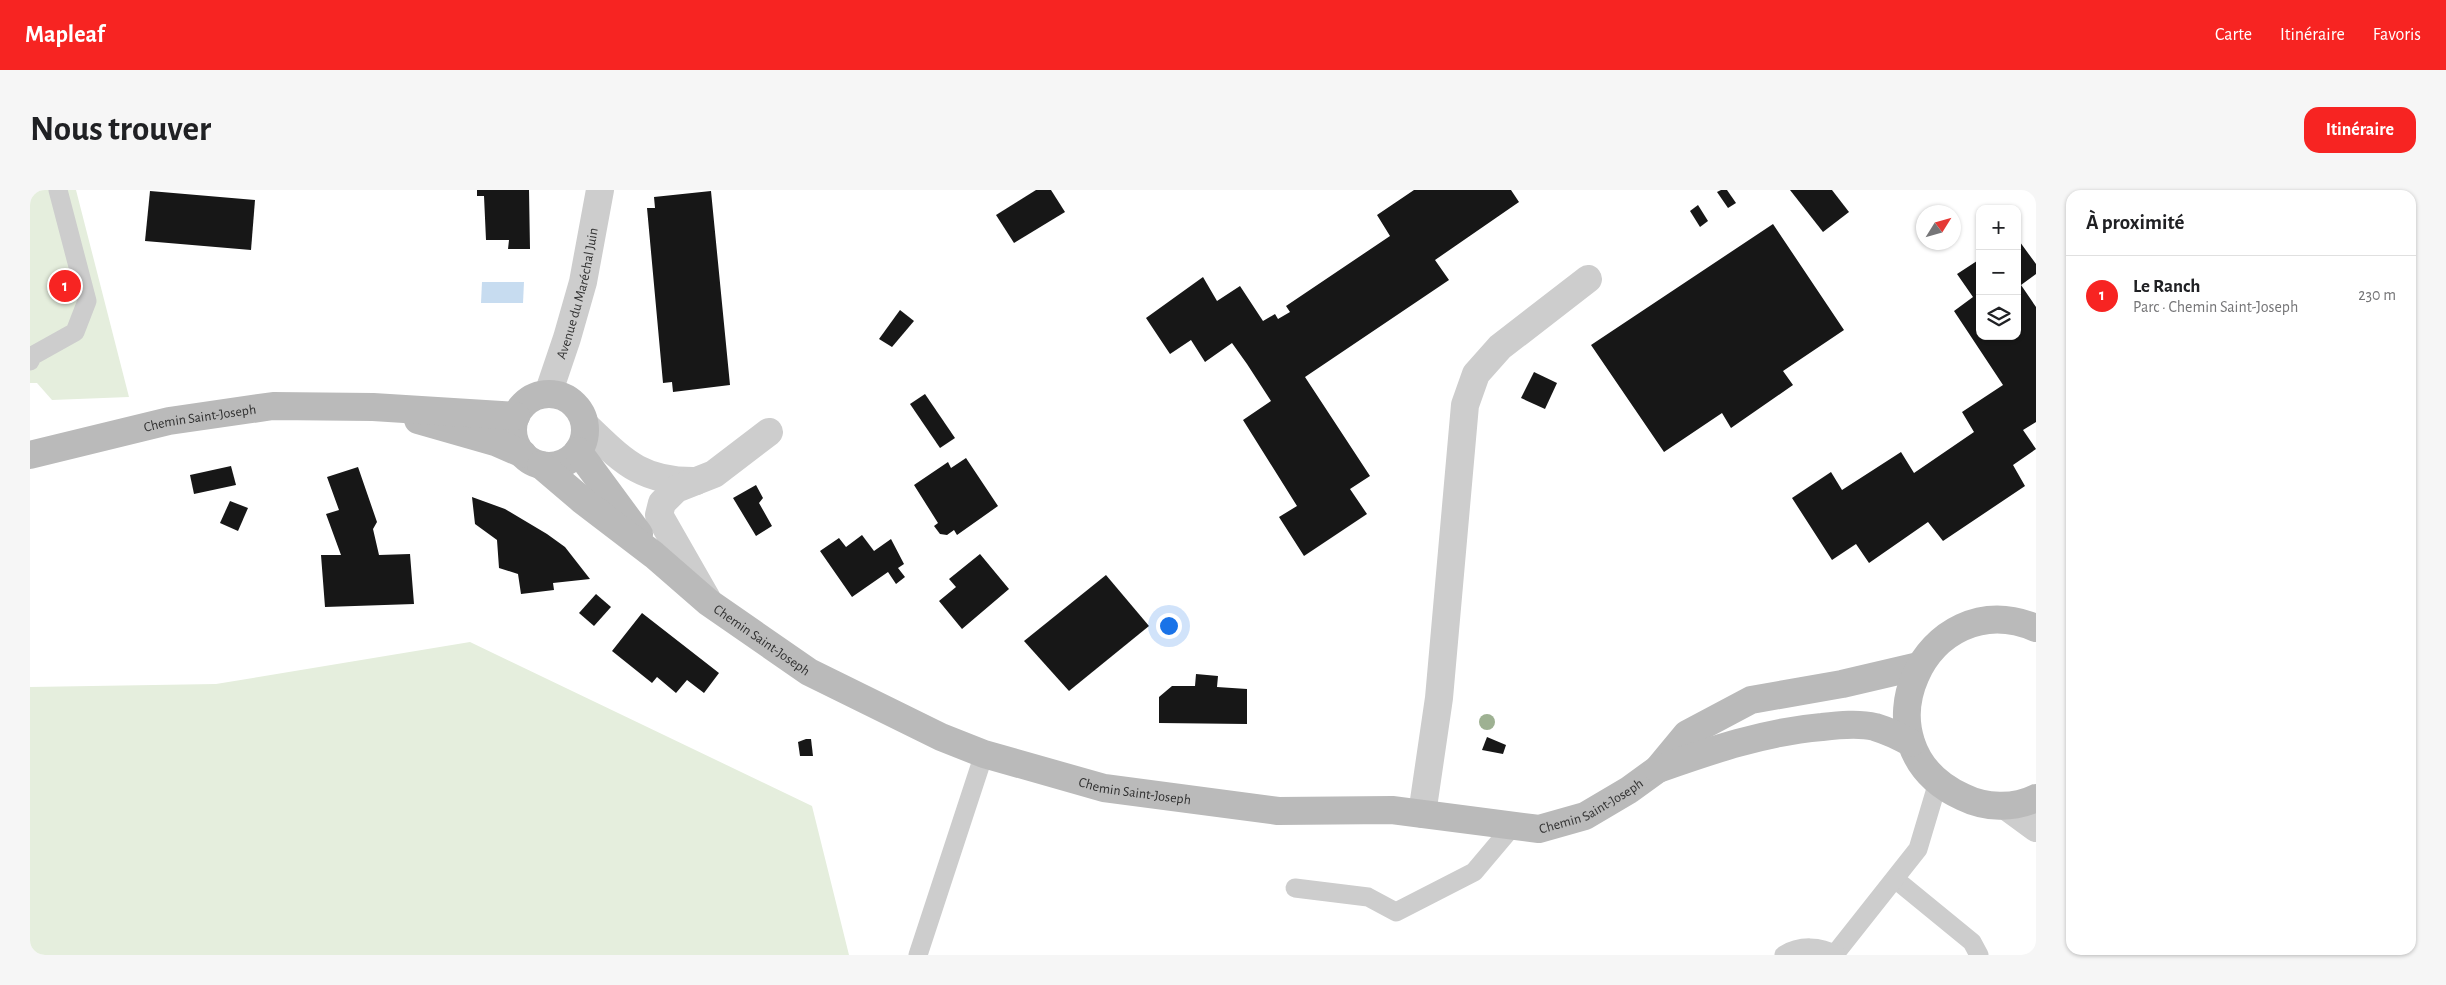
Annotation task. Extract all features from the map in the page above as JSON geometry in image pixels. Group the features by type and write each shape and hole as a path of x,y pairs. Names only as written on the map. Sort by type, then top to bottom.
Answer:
{"main road":[{"path":"548,394 558,395 576,406 585,425 583,443 578,451 562,464 532,459 514,436 516,416 529,400 548,394"},
{"name":"Chemin Saint-Joseph","path":"30,455 179,419 273,406 374,407 516,416"},
{"name":"Chemin Saint-Joseph","path":"374,407 495,442 532,459 654,555 708,602 809,672 890,713 984,754 1104,788 1278,812 1392,810 1539,829 1585,816 1629,790 1658,769"},
{"name":"Chemin Saint-Joseph","path":"578,451 654,555"},
{"path":"2035,627 2008,620 1982,621 1956,630 1935,645 1919,666 1908,690 1906,717 1911,743 1925,770 1948,790 1975,803 2006,806 2036,798"},
{"path":"1658,769 1687,734 1751,700 1842,684 1919,666"},
{"path":"1658,769 1747,739 1793,730 1839,725 1873,727 1891,732 1911,743"}],"street":[{"name":"Avenue du Maréchal Juin","path":"548,394 583,282 600,190"},
{"path":"1422,814 1440,698 1465,405 1476,374 1500,347 1588,279"},
{"path":"585,425 618,457 637,469 679,481 698,481"},
{"path":"708,602 659,515 662,503 676,489 714,474 769,432"},
{"path":"2006,806 2036,828"}],"lane":[{"path":"30,361 32,356 75,332 87,302 58,190"},
{"path":"918,955 984,754"},
{"path":"1784,955 1802,948 1819,948 1836,954 1918,848 1938,782"},
{"path":"1295,888 1368,897 1396,912 1474,872 1512,827"},
{"path":"1895,880 1972,942 1979,955"}],"green space":[{"path":"30,190 76,190 129,397 52,400 37,383 30,383"},
{"path":"470,642 812,806 849,955 30,955 30,687 216,684"}],"water":[{"path":"482,282 524,282 523,303 481,303"}],"building":[{"path":"477,190 529,190 530,249 508,249 509,240 486,240 484,196 477,196"},
{"path":"1036,190 1051,190 1065,212 1014,243 996,215"},
{"path":"1414,190 1511,190 1519,202 1435,260 1449,280 1305,377 1370,476 1350,489 1367,514 1304,556 1279,517 1297,506 1243,420 1271,401 1247,364 1232,343 1205,362 1191,340 1170,354 1146,318 1203,277 1217,301 1240,286 1263,321 1275,314 1278,319 1290,312 1286,306 1390,236 1377,215"},
{"path":"1727,190 1736,203 1728,208 1717,192"},
{"path":"1790,190 1832,190 1849,212 1823,232"},
{"path":"150,191 255,200 251,250 145,241"},
{"path":"711,191 730,385 673,392 672,382 663,383 647,208 655,208 654,197"},
{"path":"1698,205 1708,221 1700,227 1690,211"},
{"path":"1773,224 1844,330 1783,371 1793,385 1731,428 1722,413 1664,452 1591,345"},
{"path":"2021,243 2036,264 2036,274 2021,285"},
{"path":"1976,262 1976,340 2021,340 2021,285 2036,307 2036,422 2023,430 2036,449 2013,465 2025,486 1943,541 1928,522 1869,563 1856,544 1832,560 1792,498 1831,472 1842,490 1901,452 1914,473 1974,432 1962,412 2003,385 1954,311 1973,297 1957,274"},
{"path":"900,310 914,321 892,347 879,339"},
{"path":"1534,372 1557,383 1545,409 1521,398"},
{"path":"925,394 955,438 940,448 910,404"},
{"path":"966,458 998,506 957,535 954,530 947,535 940,534 934,526 938,523 914,485 948,462 951,468"},
{"path":"231,466 236,485 194,494 190,475"},
{"path":"358,467 377,522 373,529 379,555 410,554 414,604 325,607 321,555 341,555 326,514 339,510 327,477"},
{"path":"756,485 763,498 759,503 772,526 756,536 733,498"},
{"path":"472,497 505,509 547,534 565,547 590,579 553,583 554,590 521,594 518,574 499,568 497,540 475,524"},
{"path":"230,501 248,508 238,531 220,523"},
{"path":"862,535 874,551 891,539 904,564 898,568 905,577 896,584 888,572 852,597 820,551 839,538 846,547"},
{"path":"980,554 1009,589 962,629 939,601 956,587 949,579"},
{"path":"1106,575 1149,626 1069,691 1024,641"},
{"path":"596,594 611,607 594,626 579,613"},
{"path":"642,613 719,673 704,693 687,680 676,693 657,677 652,683 612,651"},
{"path":"1196,674 1218,676 1217,687 1247,689 1247,724 1159,723 1159,697 1172,686 1195,686"},
{"path":"1487,737 1506,745 1503,754 1482,750"},
{"path":"811,739 813,756 800,756 798,742"}],"place":[{"name":"Le Ranch","path":"65,286"}]}
